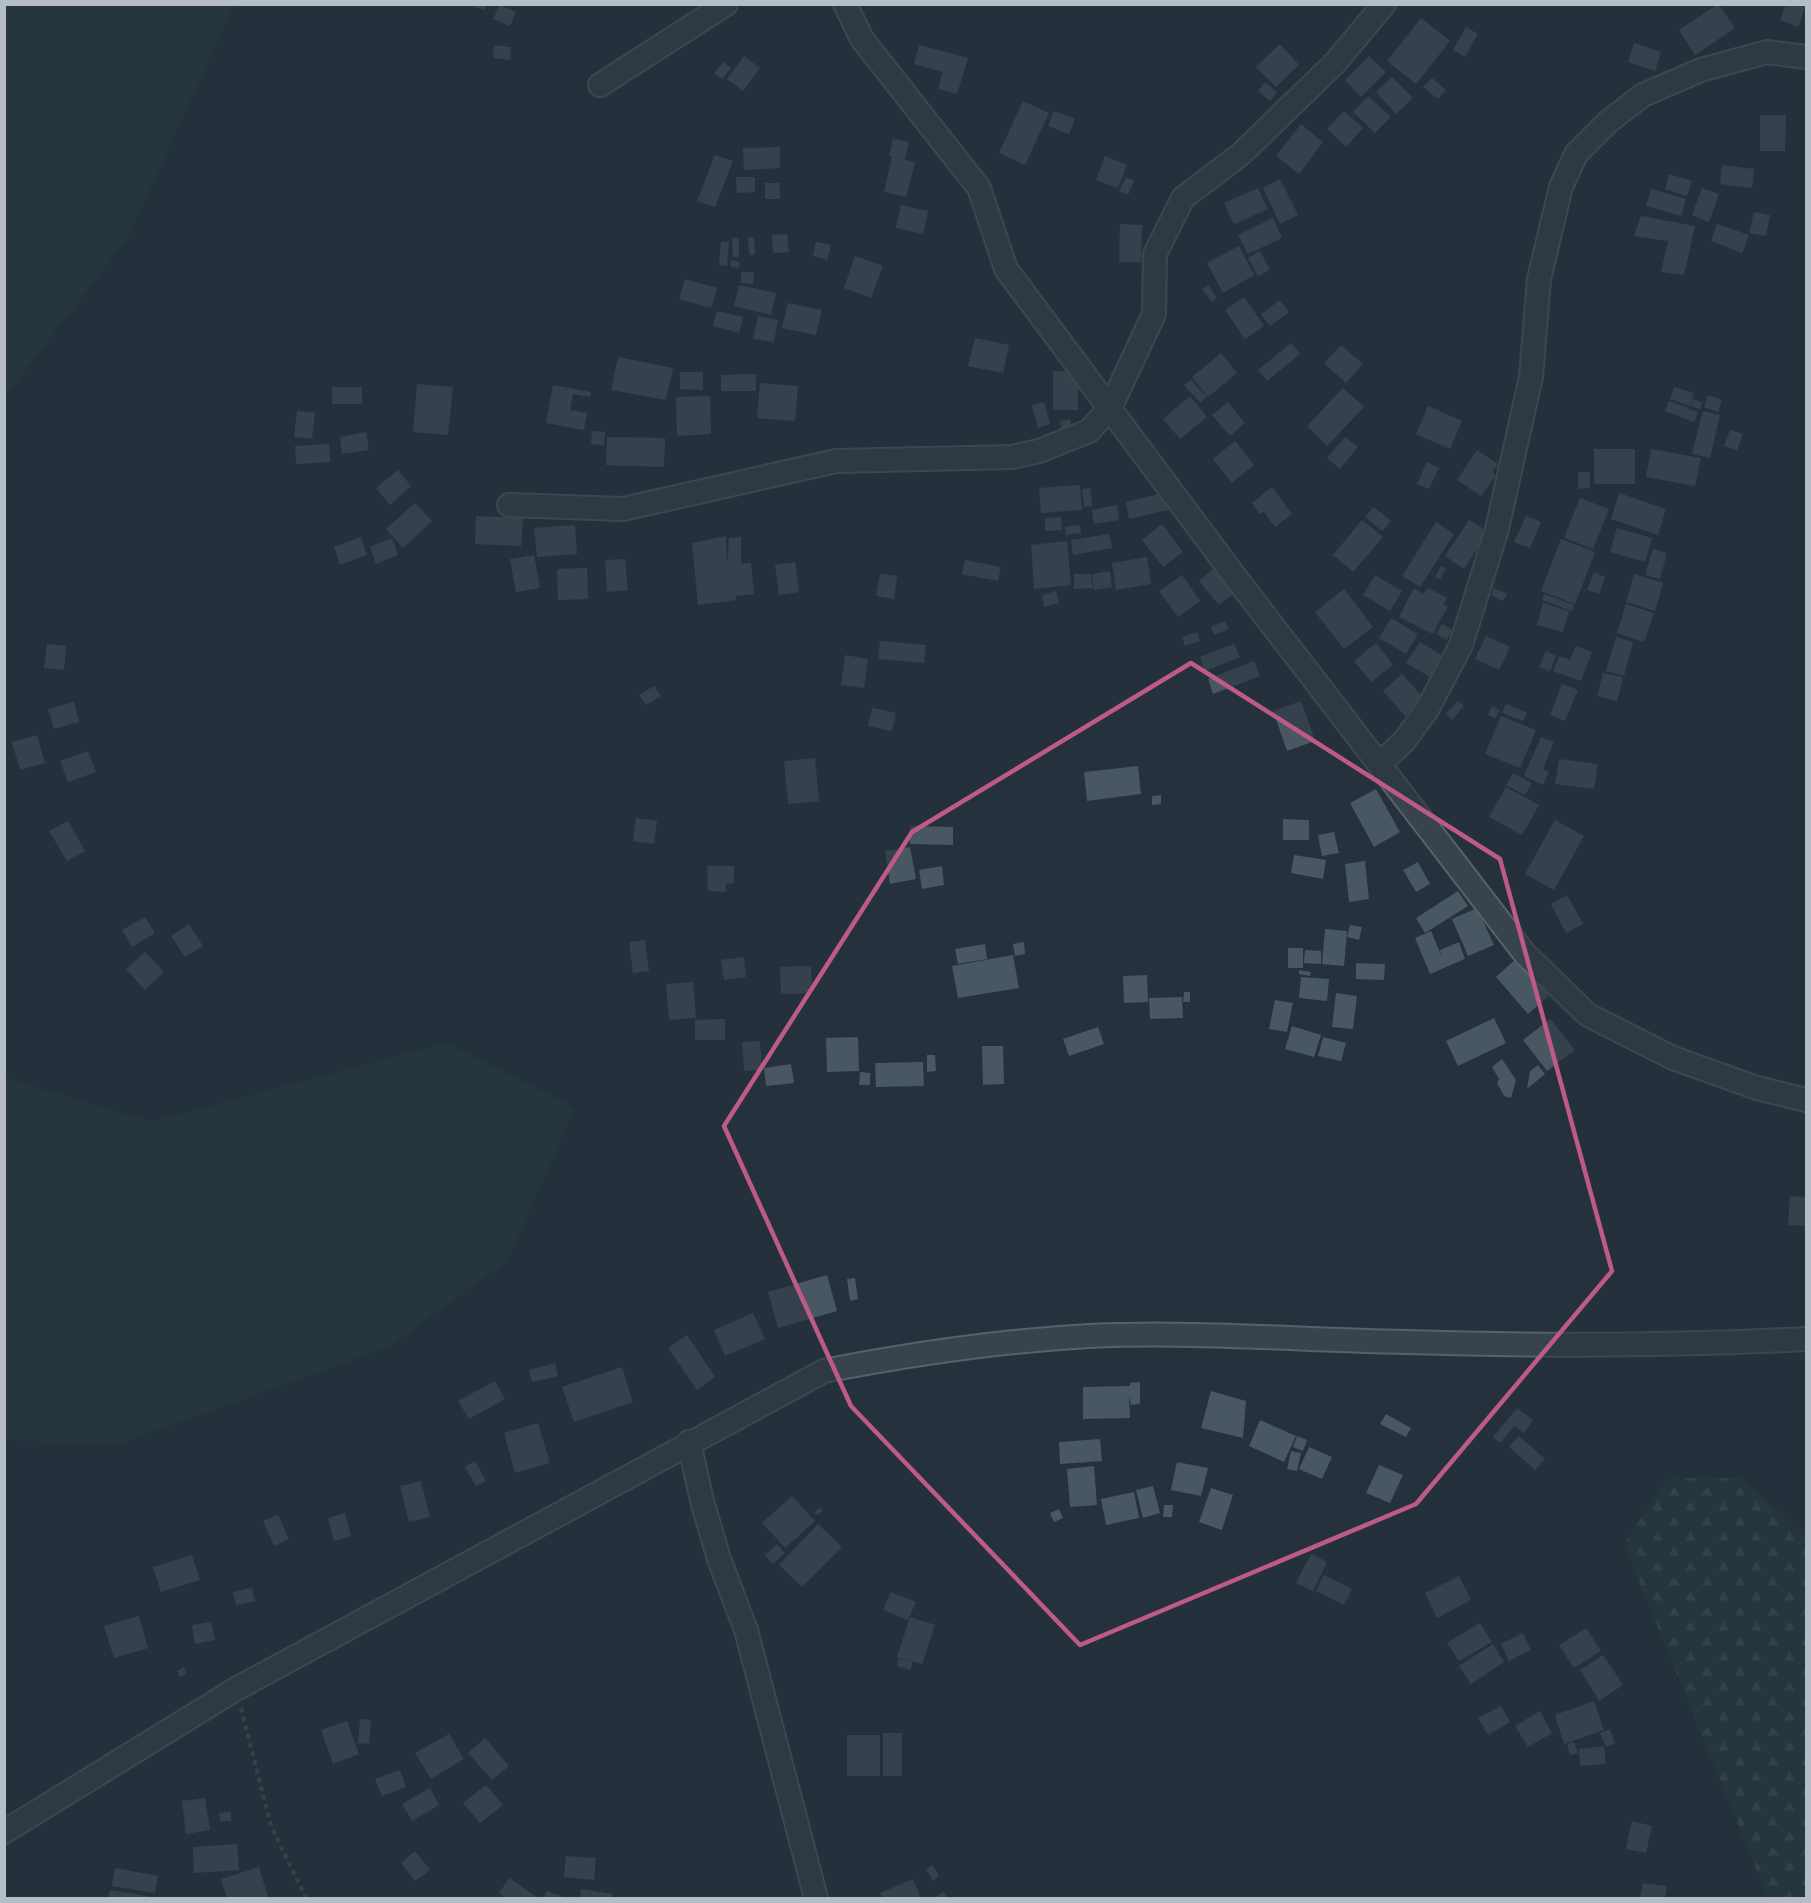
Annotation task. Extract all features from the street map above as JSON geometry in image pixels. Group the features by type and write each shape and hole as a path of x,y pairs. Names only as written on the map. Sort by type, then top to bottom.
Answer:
{"street":[{"path":"600,84 726,4"},
{"path":"845,4 862,39 979,188 1006,268 1250,597 1525,954 1558,989 1588,1015 1673,1058 1757,1088 1806,1100"},
{"path":"509,505 623,509 836,461 1012,457 1039,451 1089,431 1110,408 1154,314 1155,254 1184,198 1241,154 1336,63 1384,4"},
{"path":"1380,764 1404,741 1427,710 1461,645 1497,529 1531,377 1542,268 1562,187 1576,154 1608,122 1643,95 1701,70 1767,52 1806,57"},
{"path":"4,1832 236,1689 824,1371 930,1351 1089,1336 1271,1336 1406,1342 1730,1343 1806,1339"},
{"path":"689,1442 716,1550 746,1630 816,1899"}],"path":[{"path":"236,1689 271,1826 306,1899"}],"highlighted area":[{"path":"1191,663 1500,859 1612,1271 1416,1504 1080,1645 851,1406 724,1126 912,832"}],"green space":[{"path":"5,4 234,5 128,237 5,396"},
{"path":"447,1043 575,1108 507,1261 388,1347 118,1444 5,1440 5,1073 11,1080 151,1122"},
{"path":"1668,1478 1742,1478 1806,1537 1806,1898 1768,1898 1624,1544"}],"building":[{"path":"465,4 486,4 485,10"},
{"path":"1718,4 1735,28 1695,55 1679,30"},
{"path":"1786,4 1806,4 1798,27 1780,20"},
{"path":"500,5 516,12 510,26 493,19"},
{"path":"1421,18 1450,41 1416,84 1387,61"},
{"path":"1466,27 1478,34 1465,57 1453,50"},
{"path":"1634,43 1661,52 1655,71 1628,62"},
{"path":"1280,44 1299,65 1276,87 1256,67"},
{"path":"494,45 511,47 510,60 493,58"},
{"path":"919,45 968,58 957,94 938,89 943,72 914,64"},
{"path":"744,56 760,68 743,91 727,79"},
{"path":"1369,56 1386,72 1361,97 1345,80"},
{"path":"724,62 731,68 722,79 714,73"},
{"path":"1392,77 1413,98 1396,114 1376,92"},
{"path":"1432,78 1446,90 1438,99 1423,87"},
{"path":"1265,82 1277,92 1270,101 1258,91"},
{"path":"1368,96 1391,117 1375,133 1353,112"},
{"path":"1023,101 1049,113 1025,165 999,153"},
{"path":"1054,111 1075,119 1069,134 1048,126"},
{"path":"1344,111 1363,128 1346,147 1327,129"},
{"path":"1760,115 1786,115 1785,151 1760,151"},
{"path":"1301,124 1323,142 1299,174 1276,156"},
{"path":"893,139 909,142 905,160 915,162 906,197 884,192 892,156 889,156"},
{"path":"780,147 780,168 744,170 743,148"},
{"path":"715,155 733,161 715,207 697,201"},
{"path":"1105,156 1127,165 1118,188 1096,180"},
{"path":"1722,165 1754,169 1752,188 1720,184"},
{"path":"1669,174 1692,181 1687,196 1665,189"},
{"path":"736,177 755,177 755,192 737,193"},
{"path":"1126,177 1134,181 1128,195 1119,191"},
{"path":"1280,179 1298,215 1280,224 1263,188"},
{"path":"765,183 779,183 780,199 765,199"},
{"path":"1258,188 1268,209 1234,224 1224,203"},
{"path":"1702,188 1719,194 1709,222 1692,215"},
{"path":"1651,189 1686,199 1681,216 1646,206"},
{"path":"901,205 928,211 923,234 896,228"},
{"path":"1754,212 1770,215 1766,236 1749,233"},
{"path":"1641,216 1695,226 1684,275 1661,272 1668,241 1634,236"},
{"path":"1273,218 1282,238 1248,254 1238,235"},
{"path":"1120,224 1142,225 1141,262 1119,262"},
{"path":"1717,224 1749,235 1742,253 1711,241"},
{"path":"787,234 789,252 773,253 772,235"},
{"path":"754,237 755,255 750,255 748,238"},
{"path":"732,238 739,238 739,257 733,257"},
{"path":"721,242 729,242 727,266 719,265"},
{"path":"816,242 831,245 827,260 813,256"},
{"path":"1239,246 1254,275 1223,293 1207,263"},
{"path":"1260,251 1270,270 1258,276 1248,258"},
{"path":"855,256 883,266 871,298 844,288"},
{"path":"731,260 740,262 739,268 730,266"},
{"path":"741,272 754,272 753,284 741,283"},
{"path":"685,279 717,288 711,308 679,299"},
{"path":"739,285 776,293 771,315 734,306"},
{"path":"1208,285 1217,298 1212,302 1202,289"},
{"path":"1244,297 1264,326 1245,339 1225,310"},
{"path":"1280,300 1289,312 1270,326 1261,314"},
{"path":"788,303 822,310 816,335 782,328"},
{"path":"717,311 743,317 739,333 713,326"},
{"path":"758,316 778,320 774,342 753,339"},
{"path":"975,338 1009,345 1003,373 968,366"},
{"path":"1291,343 1300,354 1267,381 1258,370"},
{"path":"1341,345 1363,364 1346,383 1324,363"},
{"path":"1221,353 1237,373 1208,397 1192,377"},
{"path":"618,357 673,368 666,400 611,390"},
{"path":"1053,371 1078,371 1078,410 1053,410"},
{"path":"680,372 703,372 703,390 680,389"},
{"path":"756,374 756,391 721,391 721,375"},
{"path":"1191,380 1207,397 1200,403 1184,385"},
{"path":"760,383 798,386 795,421 757,418"},
{"path":"417,384 453,387 448,435 413,432"},
{"path":"553,385 591,392 590,397 573,394 570,410 587,413 584,430 546,423"},
{"path":"332,387 362,387 362,404 332,404"},
{"path":"1674,387 1694,393 1690,406 1670,399"},
{"path":"1343,388 1364,407 1327,446 1307,426"},
{"path":"1708,395 1722,400 1718,412 1704,407"},
{"path":"710,396 711,434 677,436 676,397"},
{"path":"1190,396 1207,417 1180,439 1163,419"},
{"path":"1693,399 1702,403 1700,409 1691,406"},
{"path":"1669,401 1689,408 1688,412 1689,409 1698,412 1694,422 1665,411"},
{"path":"1044,402 1050,424 1038,428 1032,405"},
{"path":"1228,402 1245,423 1230,436 1212,415"},
{"path":"1428,406 1462,421 1450,449 1416,434"},
{"path":"297,411 315,413 312,439 294,437"},
{"path":"1703,411 1720,415 1710,458 1692,454"},
{"path":"1070,419 1072,435 1062,437 1060,421"},
{"path":"1730,430 1743,434 1737,450 1724,446"},
{"path":"592,431 605,432 604,445 591,444"},
{"path":"366,432 369,450 342,454 340,437"},
{"path":"607,437 665,438 664,467 606,465"},
{"path":"1345,437 1358,447 1340,469 1327,458"},
{"path":"1235,441 1254,465 1232,483 1213,459"},
{"path":"329,444 330,462 296,464 295,446"},
{"path":"1594,449 1635,449 1635,484 1594,484"},
{"path":"1651,449 1701,458 1695,486 1646,477"},
{"path":"1477,450 1498,464 1492,472 1496,475 1481,496 1457,480"},
{"path":"1427,462 1439,468 1429,489 1417,484"},
{"path":"398,470 411,486 390,505 376,488"},
{"path":"1578,472 1590,472 1590,488 1578,489"},
{"path":"1080,485 1082,510 1041,513 1039,488"},
{"path":"1272,487 1292,514 1275,527 1264,512 1260,514 1252,503"},
{"path":"1090,488 1092,506 1084,507 1082,489"},
{"path":"1164,493 1168,510 1129,519 1126,502"},
{"path":"1619,493 1666,509 1658,535 1611,519"},
{"path":"1580,498 1609,509 1593,549 1564,538"},
{"path":"415,503 432,521 403,548 386,529"},
{"path":"1117,505 1119,520 1094,524 1092,510"},
{"path":"1374,507 1391,521 1382,531 1365,517"},
{"path":"476,516 523,518 521,546 475,544"},
{"path":"1526,516 1541,522 1530,548 1514,542"},
{"path":"1061,517 1062,530 1045,531 1045,518"},
{"path":"1362,520 1383,537 1353,572 1333,555"},
{"path":"1469,520 1488,532 1464,569 1445,556"},
{"path":"1436,522 1454,534 1420,587 1402,576"},
{"path":"1162,524 1183,552 1163,567 1142,540"},
{"path":"575,525 577,554 537,557 534,528"},
{"path":"1080,525 1081,533 1066,535 1065,527"},
{"path":"1617,528 1652,538 1645,562 1610,552"},
{"path":"1109,534 1112,548 1073,555 1071,540"},
{"path":"726,536 727,565 729,538 741,537 741,564 751,563 754,594 736,596 736,600 698,605 692,543"},
{"path":"361,537 367,555 340,565 334,547"},
{"path":"392,538 398,555 376,564 370,547"},
{"path":"1561,539 1595,552 1575,604 1541,591"},
{"path":"1067,541 1071,585 1034,589 1031,545"},
{"path":"1653,549 1667,553 1660,579 1645,575"},
{"path":"534,555 540,588 516,592 510,559"},
{"path":"1147,557 1151,584 1116,590 1112,563"},
{"path":"625,559 628,590 607,592 605,560"},
{"path":"965,560 1001,567 998,581 962,574"},
{"path":"795,562 799,592 779,595 775,565"},
{"path":"1441,566 1446,568 1440,579 1435,577"},
{"path":"587,568 588,599 558,600 557,569"},
{"path":"1213,569 1233,594 1219,605 1199,581"},
{"path":"1110,571 1112,587 1094,590 1092,574"},
{"path":"1594,572 1605,577 1599,594 1587,590"},
{"path":"880,574 897,576 894,599 876,596"},
{"path":"1074,574 1091,574 1093,588 1074,589"},
{"path":"1634,574 1663,583 1655,611 1626,602"},
{"path":"1182,575 1200,601 1178,617 1159,591"},
{"path":"1375,575 1402,591 1390,611 1363,595"},
{"path":"1414,588 1424,594 1428,588 1447,598 1443,604 1448,606 1433,634 1399,617"},
{"path":"1494,588 1507,594 1503,601 1491,595"},
{"path":"1344,589 1373,627 1344,649 1315,612"},
{"path":"1056,591 1059,603 1044,607 1042,595"},
{"path":"1544,594 1574,605 1572,611 1542,600"},
{"path":"1543,603 1569,611 1563,632 1537,625"},
{"path":"1626,604 1654,613 1644,642 1617,633"},
{"path":"1391,618 1418,634 1406,654 1379,638"},
{"path":"1225,621 1229,629 1214,635 1211,627"},
{"path":"1442,624 1453,630 1447,640 1436,634"},
{"path":"1197,632 1200,641 1185,646 1182,637"},
{"path":"1486,636 1510,647 1499,670 1475,659"},
{"path":"1616,637 1633,642 1624,676 1606,671"},
{"path":"880,641 926,645 924,663 878,659"},
{"path":"1420,642 1448,659 1435,680 1406,663"},
{"path":"1376,643 1393,665 1371,682 1354,661"},
{"path":"47,644 66,646 64,670 44,668"},
{"path":"1234,644 1240,657 1205,671 1200,657"},
{"path":"1576,646 1592,652 1581,681 1553,671 1559,656 1570,660"},
{"path":"1546,651 1556,656 1550,671 1539,667"},
{"path":"845,655 868,659 864,688 841,685"},
{"path":"1254,661 1260,676 1213,694 1208,679"},
{"path":"1603,673 1623,677 1617,701 1597,696"},
{"path":"1402,674 1424,698 1405,716 1383,691"},
{"path":"1562,684 1578,690 1565,721 1550,715"},
{"path":"654,686 661,696 646,705 639,695"},
{"path":"1301,701 1315,741 1287,751 1273,711"},
{"path":"1458,701 1464,706 1452,720 1446,714"},
{"path":"74,702 79,722 54,729 48,709"},
{"path":"1506,704 1527,713 1523,721 1502,713"},
{"path":"1492,706 1500,710 1495,718 1488,715"},
{"path":"872,708 896,713 892,731 868,726"},
{"path":"1501,716 1536,730 1520,768 1485,754"},
{"path":"37,735 45,763 20,770 12,742"},
{"path":"1541,737 1554,742 1543,769 1549,772 1543,785 1524,776"},
{"path":"88,751 96,772 68,782 60,761"},
{"path":"815,758 819,801 788,804 784,761"},
{"path":"1559,759 1598,764 1594,789 1555,784"},
{"path":"1138,766 1141,794 1087,801 1084,772"},
{"path":"1513,773 1532,783 1525,795 1506,785"},
{"path":"1506,787 1539,805 1522,835 1489,817"},
{"path":"1376,789 1400,832 1374,847 1350,803"},
{"path":"1161,795 1161,804 1152,805 1152,796"},
{"path":"636,818 657,821 654,844 633,841"},
{"path":"1283,819 1309,820 1309,840 1283,840"},
{"path":"1555,820 1584,836 1554,890 1525,874"},
{"path":"68,821 85,851 67,861 49,831"},
{"path":"910,826 953,827 953,845 910,844"},
{"path":"1334,832 1339,853 1322,856 1318,835"},
{"path":"910,847 916,879 890,884 885,851"},
{"path":"1294,855 1326,860 1323,879 1291,873"},
{"path":"1365,861 1369,899 1349,902 1345,864"},
{"path":"1418,862 1430,884 1416,892 1403,870"},
{"path":"707,866 734,866 734,883 726,884 726,892 708,891"},
{"path":"942,866 944,885 922,889 919,870"},
{"path":"1458,891 1468,906 1425,933 1416,918"},
{"path":"1567,895 1583,924 1566,933 1551,904"},
{"path":"1477,908 1494,945 1468,956 1452,919"},
{"path":"145,917 155,933 132,947 122,930"},
{"path":"189,924 203,946 185,957 171,936"},
{"path":"1350,925 1362,927 1359,940 1347,937"},
{"path":"1325,929 1347,931 1344,966 1322,964"},
{"path":"1431,931 1442,957 1440,950 1459,942 1465,959 1430,974 1415,938"},
{"path":"645,940 649,971 633,973 629,942"},
{"path":"1024,942 1025,954 1015,956 1013,944"},
{"path":"985,944 987,959 958,964 955,949"},
{"path":"1288,948 1303,948 1303,968 1288,968"},
{"path":"1305,950 1321,951 1321,964 1304,963"},
{"path":"145,952 164,972 145,990 126,969"},
{"path":"1013,955 1019,988 958,998 952,966"},
{"path":"744,957 746,977 724,980 721,960"},
{"path":"1518,957 1551,994 1528,1014 1496,977"},
{"path":"1356,963 1385,964 1384,980 1356,979"},
{"path":"811,966 812,993 781,994 780,967"},
{"path":"1299,970 1311,972 1310,976 1299,974"},
{"path":"1147,975 1148,1002 1124,1003 1123,976"},
{"path":"1301,977 1329,979 1327,1001 1299,998"},
{"path":"693,982 696,1018 669,1020 666,984"},
{"path":"1184,992 1190,992 1190,1002 1183,1002"},
{"path":"1336,993 1357,996 1353,1029 1332,1027"},
{"path":"1182,997 1183,1018 1150,1019 1149,998"},
{"path":"1275,1000 1293,1003 1287,1032 1269,1029"},
{"path":"1494,1018 1506,1043 1458,1066 1446,1041"},
{"path":"725,1019 725,1040 695,1040 695,1020"},
{"path":"1550,1019 1575,1050 1547,1071 1523,1040"},
{"path":"1292,1026 1321,1035 1314,1057 1285,1049"},
{"path":"1098,1027 1104,1044 1069,1056 1063,1039"},
{"path":"858,1037 859,1071 827,1072 826,1038"},
{"path":"1323,1037 1346,1043 1341,1061 1318,1056"},
{"path":"760,1041 762,1070 744,1071 742,1042"},
{"path":"982,1046 1003,1046 1004,1084 983,1085"},
{"path":"927,1055 935,1055 936,1071 927,1072"},
{"path":"1502,1059 1516,1080 1511,1098 1504,1096 1497,1083 1499,1079 1492,1067"},
{"path":"923,1062 924,1086 876,1087 875,1063"},
{"path":"791,1064 794,1083 766,1086 764,1068"},
{"path":"1538,1065 1545,1074 1527,1089 1530,1071"},
{"path":"860,1072 870,1073 870,1085 859,1085"},
{"path":"1790,1196 1806,1197 1806,1226 1788,1225"},
{"path":"827,1275 837,1311 778,1328 768,1292"},
{"path":"855,1278 858,1299 850,1301 847,1279"},
{"path":"753,1313 765,1339 725,1356 714,1330"},
{"path":"687,1335 715,1377 697,1390 668,1348"},
{"path":"555,1363 558,1376 532,1382 529,1370"},
{"path":"622,1367 633,1402 574,1422 562,1387"},
{"path":"495,1381 505,1399 469,1419 458,1401"},
{"path":"1140,1382 1140,1404 1131,1405 1129,1396 1130,1418 1083,1419 1083,1387 1130,1386 1130,1383"},
{"path":"1211,1391 1246,1401 1243,1438 1201,1428"},
{"path":"1517,1408 1533,1420 1524,1433 1515,1426 1500,1443 1493,1437"},
{"path":"1386,1414 1411,1428 1406,1437 1380,1424"},
{"path":"1260,1420 1296,1436 1284,1462 1249,1446"},
{"path":"538,1423 550,1463 515,1473 504,1433"},
{"path":"1297,1436 1307,1440 1303,1451 1293,1447"},
{"path":"1519,1436 1545,1459 1535,1470 1509,1447"},
{"path":"1100,1439 1102,1461 1060,1464 1059,1442"},
{"path":"1309,1447 1332,1457 1322,1479 1299,1469"},
{"path":"1291,1451 1301,1453 1297,1471 1287,1469"},
{"path":"475,1461 486,1481 476,1486 465,1467"},
{"path":"1177,1462 1208,1468 1201,1496 1171,1490"},
{"path":"1379,1465 1403,1475 1390,1503 1366,1493"},
{"path":"1094,1466 1097,1505 1070,1507 1067,1469"},
{"path":"421,1481 430,1517 409,1522 400,1486"},
{"path":"1153,1486 1160,1513 1143,1518 1136,1490"},
{"path":"1211,1488 1233,1495 1222,1530 1199,1522"},
{"path":"1134,1492 1139,1518 1106,1525 1101,1499"},
{"path":"792,1496 815,1521 785,1548 762,1523"},
{"path":"1164,1505 1173,1505 1172,1517 1163,1517"},
{"path":"821,1507 823,1511 816,1515 814,1512"},
{"path":"1059,1509 1063,1518 1054,1522 1050,1513"},
{"path":"345,1513 351,1536 334,1541 328,1518"},
{"path":"278,1515 289,1539 274,1546 263,1521"},
{"path":"818,1524 842,1547 802,1587 779,1565"},
{"path":"777,1544 785,1553 773,1564 765,1555"},
{"path":"1311,1554 1327,1562 1313,1591 1296,1583"},
{"path":"192,1555 200,1580 161,1592 153,1567"},
{"path":"1324,1575 1352,1589 1344,1605 1316,1591"},
{"path":"1459,1576 1471,1600 1437,1618 1425,1593"},
{"path":"252,1588 255,1601 236,1605 233,1592"},
{"path":"891,1592 916,1602 908,1620 883,1610"},
{"path":"139,1616 148,1648 114,1658 104,1626"},
{"path":"910,1617 935,1625 922,1664 897,1657"},
{"path":"211,1622 215,1640 195,1644 192,1625"},
{"path":"1480,1623 1492,1642 1459,1661 1447,1643"},
{"path":"1586,1628 1601,1651 1574,1668 1559,1645"},
{"path":"1523,1633 1531,1650 1509,1661 1501,1644"},
{"path":"1493,1644 1504,1662 1471,1684 1459,1666"},
{"path":"1603,1655 1623,1685 1599,1701 1580,1670"},
{"path":"899,1658 913,1662 910,1670 897,1666"},
{"path":"183,1667 187,1674 180,1677 177,1671"},
{"path":"1594,1701 1604,1730 1564,1744 1555,1715"},
{"path":"1501,1706 1510,1722 1488,1735 1478,1718"},
{"path":"1540,1711 1552,1733 1528,1747 1515,1726"},
{"path":"360,1719 371,1720 369,1744 358,1743"},
{"path":"347,1721 359,1754 333,1764 321,1730"},
{"path":"1610,1729 1615,1743 1606,1747 1600,1733"},
{"path":"883,1733 902,1733 902,1776 883,1776"},
{"path":"449,1734 464,1759 431,1779 415,1753"},
{"path":"847,1735 880,1735 880,1776 847,1776"},
{"path":"485,1738 509,1766 492,1780 468,1753"},
{"path":"1574,1742 1578,1753 1570,1755 1567,1744"},
{"path":"1604,1746 1606,1764 1580,1766 1579,1749"},
{"path":"400,1770 406,1787 382,1796 375,1779"},
{"path":"486,1785 503,1805 480,1823 463,1803"},
{"path":"430,1788 439,1805 412,1821 402,1804"},
{"path":"205,1798 210,1830 186,1834 182,1801"},
{"path":"231,1812 231,1821 220,1821 219,1813"},
{"path":"1632,1821 1652,1826 1646,1853 1626,1849"},
{"path":"237,1844 239,1870 194,1873 193,1847"},
{"path":"415,1851 430,1870 415,1881 401,1863"},
{"path":"566,1856 596,1858 594,1880 564,1877"},
{"path":"933,1865 939,1876 933,1881 926,1869"},
{"path":"259,1867 268,1897 227,1898 221,1879"},
{"path":"115,1868 158,1876 155,1893 112,1886"},
{"path":"509,1878 538,1898 506,1898 499,1893"},
{"path":"913,1879 921,1898 883,1898 880,1893"},
{"path":"1643,1883 1667,1886 1665,1898 1640,1898"},
{"path":"581,1889 612,1894 612,1898 580,1898"},
{"path":"110,1890 152,1897 152,1898 108,1898"},
{"path":"547,1891 566,1898 544,1898"},
{"path":"943,1892 948,1898 934,1898"}]}
